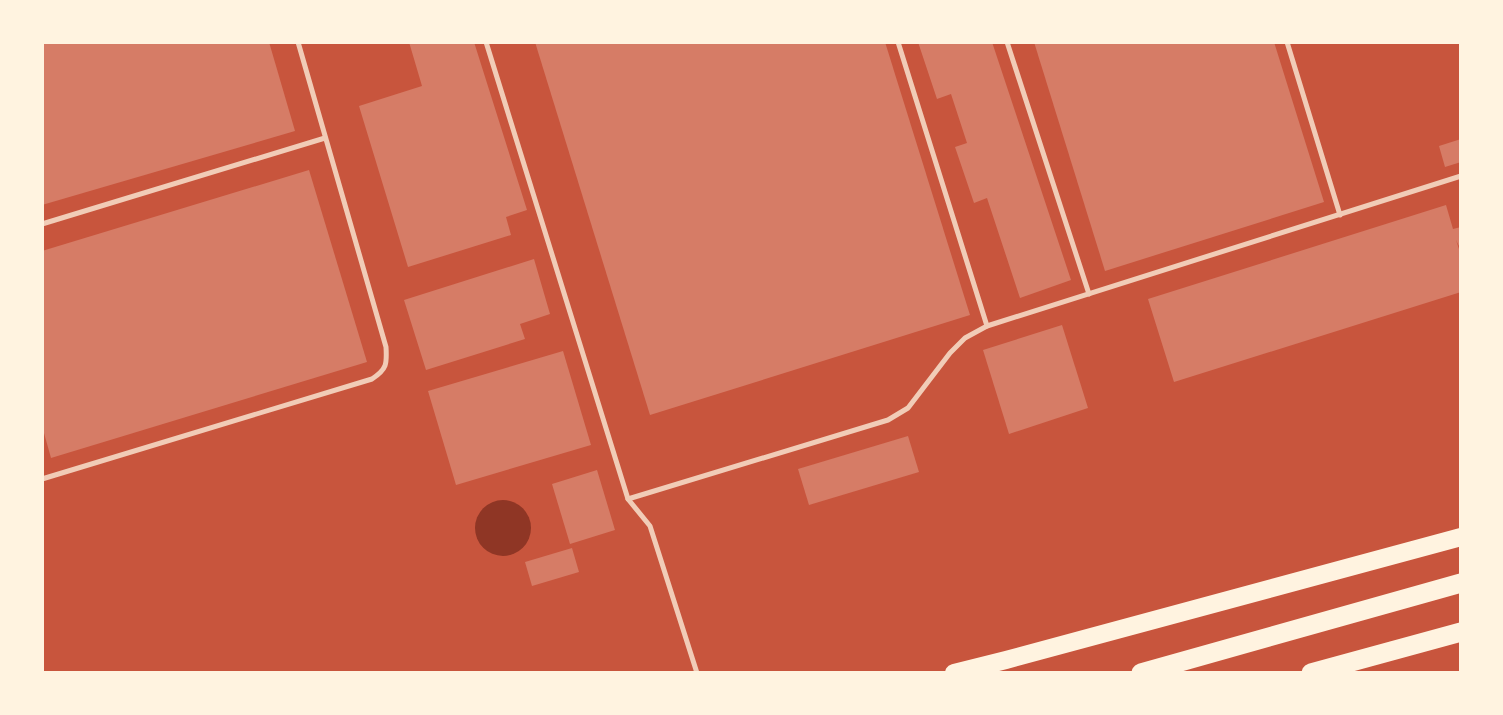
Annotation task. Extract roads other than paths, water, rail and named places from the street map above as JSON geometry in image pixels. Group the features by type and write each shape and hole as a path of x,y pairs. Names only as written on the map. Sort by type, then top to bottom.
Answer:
{"highway":[{"path":"1141,673 1461,583"},
{"path":"1311,673 1461,632"}],"main road":[{"path":"954,673 1461,537"}],"lane":[{"path":"42,479 372,379 383,372 387,361 386,347 298,42"},
{"path":"486,42 628,499 650,526 697,673"},
{"path":"898,42 987,326"},
{"path":"1007,42 1088,294"},
{"path":"1287,42 1340,215"},
{"path":"42,224 325,138"},
{"path":"628,499 888,420 908,408 950,353 965,338 987,326 1461,176"}]}
